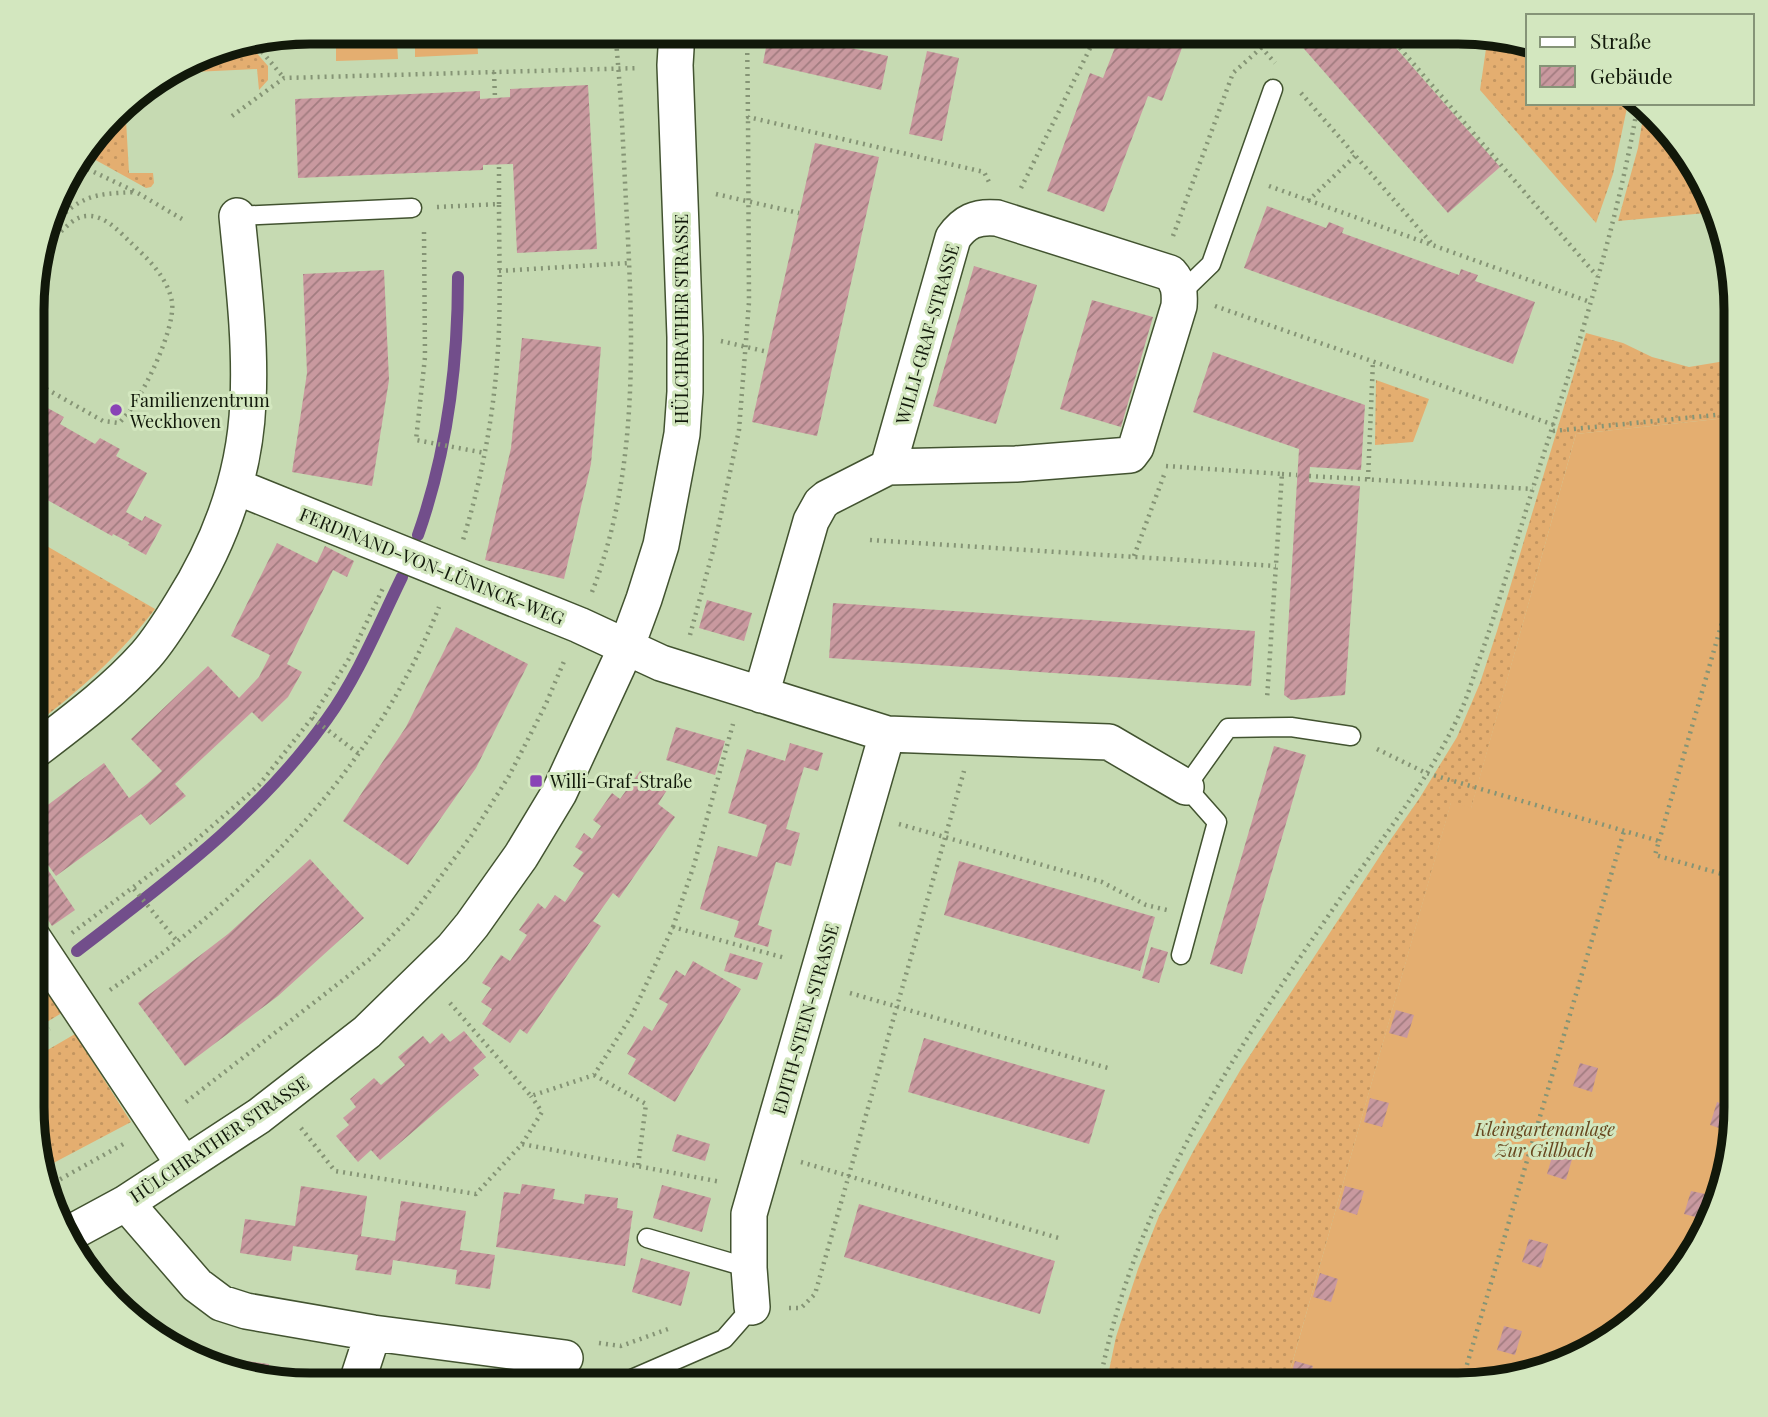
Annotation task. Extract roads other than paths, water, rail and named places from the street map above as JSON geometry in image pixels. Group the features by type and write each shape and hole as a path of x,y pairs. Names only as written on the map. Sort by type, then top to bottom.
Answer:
{"street":[{"name":"HÜLCHRATHER STRASSE","path":"74,1231 125,1203 280,1101 367,1032 426,975 472,925 521,856 553,804 626,648 662,545 682,435 685,337 676,49"},
{"path":"44,743 127,675 164,633 210,555 237,487 248,403 249,355 237,216"},
{"name":"WILLI-GRAF-STRASSE","path":"888,467 953,238 961,227 971,220 996,219 1171,282"},
{"path":"752,692 815,512 821,503 834,494 888,467 1016,464 1130,455 1136,447 1179,306 1171,282"},
{"name":"FERDINAND-VON-LÜNINCK-WEG","path":"237,487 579,625 626,648"},
{"path":"626,648 681,669 887,734 1109,742 1186,786"},
{"name":"EDITH-STEIN-STRASSE","path":"752,1307 748,1269 749,1214 887,734"},
{"path":"44,955 184,1165"},
{"path":"125,1203 197,1285 221,1303 246,1311 373,1333 565,1357"},
{"path":"360,1373 373,1333"}],"lane":[{"path":"1171,282 1211,264 1273,89"},
{"path":"237,216 418,208"},
{"path":"1181,955 1217,822 1186,786 1228,728 1291,727 1351,736"},
{"path":"647,1238 748,1269"},
{"path":"646,1373 724,1339 752,1307"}],"waterway":[{"path":"418,535 436,472 449,408 456,342 458,277"},
{"path":"77,951 211,844 242,816 301,753 349,685 402,577"}],"place":[{"name":"Familienzentrum Weckhoven","path":"116,410"},
{"name":"Willi-Graf-Straße","path":"536,781"}],"park label":[{"name":"Kleingartenanlage Zur Gillbach","path":"1545,1139"}]}
